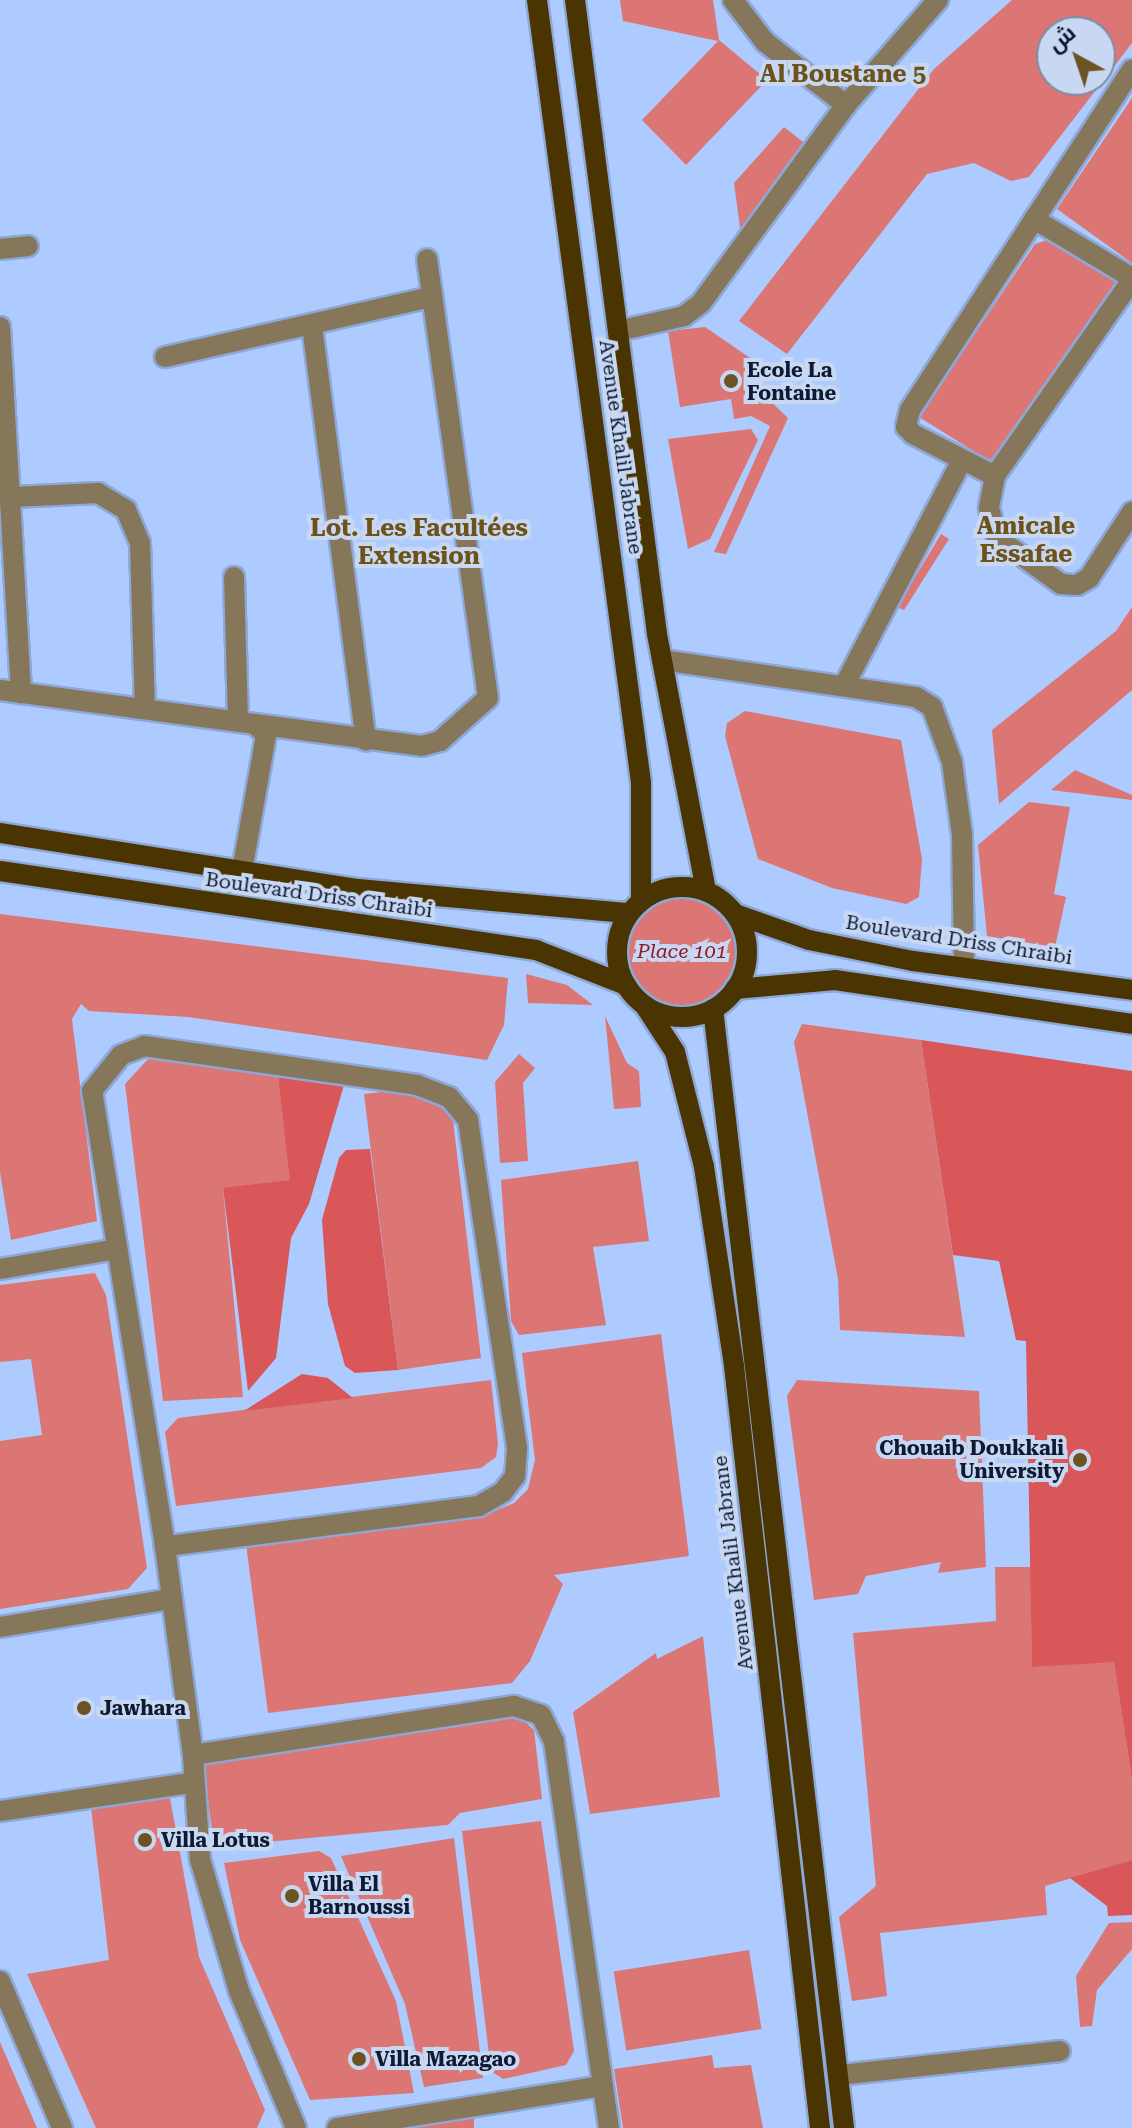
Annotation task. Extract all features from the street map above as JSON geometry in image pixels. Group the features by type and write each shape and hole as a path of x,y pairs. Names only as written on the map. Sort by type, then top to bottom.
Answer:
{"main road":[{"name":"Avenue Khalil Jabrane","path":"537,0 641,783 635,907"},
{"name":"Avenue Khalil Jabrane","path":"575,0 662,660 706,891"},
{"name":"Boulevard Driss Chraibi","path":"0,833 242,871 635,907 672,887 706,891 735,914 809,940 964,967 1132,990"},
{"name":"Boulevard Driss Chraibi","path":"0,871 536,950 626,985 645,1006"},
{"path":"626,985 617,942 635,907"},
{"path":"645,1006 669,1016 713,1009 735,989 747,951 735,914"},
{"path":"735,989 835,980 1132,1024"},
{"name":"Avenue Khalil Jabrane","path":"645,1006 675,1052 704,1167 734,1366 820,2128"},
{"path":"713,1009 844,2128"}],"street":[{"path":"733,0 765,42 846,105"},
{"path":"618,331 684,316 701,303 846,105 938,0"},
{"path":"995,476 913,434 906,427 910,410 1132,70"},
{"path":"1034,219 1132,279 995,476 990,528 1061,584 1089,578 1132,512"},
{"path":"0,249 28,246"},
{"path":"0,690 145,707 366,740 440,741 488,698 427,259"},
{"path":"165,357 432,297"},
{"path":"312,326 366,740"},
{"path":"0,327 13,497 21,693"},
{"path":"844,686 962,460"},
{"path":"13,497 98,493 126,510 140,543 145,707"},
{"path":"234,577 247,721 266,735 242,871"},
{"path":"662,660 916,697 939,720 962,835 964,967"},
{"path":"165,1546 479,1506 509,1484 517,1448 468,1120 449,1097 417,1085 144,1046 121,1055 92,1091 165,1546 193,1755 190,1783 200,1859 239,1991 296,2128"},
{"path":"0,1269 117,1249"},
{"path":"0,1627 171,1599"},
{"path":"193,1755 514,1706 541,1715 554,1742 609,2128"},
{"path":"0,1811 190,1783"},
{"path":"0,1985 62,2128"},
{"path":"839,2075 1060,2051"},
{"path":"337,2128 603,2086"}],"green space":[{"path":"620,0 713,0 719,40 767,80 686,165 642,120 718,41 623,21"},
{"path":"1012,0 1132,0 1132,43 1116,64 1116,16 1036,16 1036,96 1091,96 1029,177 1011,181 974,163 927,174 787,354 739,321 934,69"},
{"path":"1132,98 1132,263 1057,209"},
{"path":"784,127 807,145 741,235 734,183"},
{"path":"1050,239 1122,285 994,464 919,417 1035,244"},
{"path":"705,327 759,364 765,396 788,418 726,554 714,552 770,426 751,416 734,419 731,399 680,407 668,331"},
{"path":"751,429 758,440 710,539 688,549 668,439"},
{"path":"941,534 949,539 904,610 897,607"},
{"path":"1132,607 1132,690 999,804 992,730 1116,631"},
{"path":"745,711 901,740 922,859 919,897 906,904 832,888 758,859 725,736 727,723"},
{"path":"1075,770 1132,795 1132,800 1051,790"},
{"path":"1029,802 1070,807 1054,894 1066,897 1055,947 987,936 978,845"},
{"name":"Place 101","path":"682,895 703,899 721,912 734,930 738,951 734,972 721,990 703,1003 682,1007 661,1003 643,990 630,972 626,951 630,930 643,912 661,899"},
{"path":"0,914 508,978 504,1025 487,1060 188,1017 89,1011 81,1004 72,1019 97,1221 11,1240 0,1172"},
{"path":"526,974 567,985 593,1005 528,1003"},
{"path":"605,1016 627,1063 639,1071 641,1107 614,1109"},
{"path":"802,1024 921,1040 965,1337 840,1330 838,1279 794,1042"},
{"path":"519,1054 535,1068 523,1083 528,1161 500,1163 495,1082"},
{"path":"148,1059 278,1076 291,1180 223,1189 243,1397 163,1401 125,1084"},
{"path":"398,1090 446,1102 452,1111 481,1358 398,1370 364,1094"},
{"path":"638,1161 649,1241 593,1247 606,1325 519,1335 511,1321 501,1180"},
{"path":"95,1273 106,1295 147,1568 128,1589 0,1609 0,1441 42,1435 31,1359 0,1362 0,1285"},
{"path":"661,1334 689,1556 554,1575 563,1584 530,1661 512,1683 268,1713 246,1544 483,1516 514,1503 528,1489 535,1460 522,1353"},
{"path":"491,1380 498,1444 496,1457 481,1468 176,1506 165,1432 178,1418"},
{"path":"797,1380 979,1391 986,1567 938,1573 941,1562 866,1576 858,1594 814,1600 787,1396"},
{"path":"995,1567 1031,1567 1032,1667 1114,1661 1132,1780 1132,1860 1045,1886 1047,1915 880,1933 887,1996 852,2001 839,1917 876,1886 853,1633 996,1621"},
{"path":"703,1636 720,1797 590,1814 573,1712 656,1653 657,1659"},
{"path":"503,1713 519,1716 534,1730 542,1799 460,1813 448,1825 214,1847 203,1761"},
{"path":"170,1798 199,1957 265,2110 257,2128 96,2128 27,1974 109,1960 91,1807"},
{"path":"541,1821 574,2051 566,2065 503,2079 491,2071 462,1831"},
{"path":"454,1838 483,2078 424,2087 405,2004 341,1856"},
{"path":"319,1851 331,1858 396,2001 414,2093 310,2100 240,1940 224,1863"},
{"path":"1132,1922 1132,1949 1097,1990 1092,2026 1080,2027 1076,1976 1109,1923"},
{"path":"749,1950 762,2029 626,2050 614,1971"},
{"path":"0,2042 37,2128 0,2128"},
{"path":"712,2055 714,2068 751,2065 763,2128 623,2128 614,2069"},
{"path":"474,2112 474,2128 356,2128"}],"shaded area":[{"name":"Chouaib Doukkali University","path":"921,1040 1132,1071 1132,1780 1114,1662 1032,1667 1026,1341 1016,1340 999,1261 953,1255"},
{"path":"278,1076 344,1085 309,1204 291,1238 276,1358 248,1391 223,1188 290,1180"},
{"path":"370,1149 398,1370 355,1373 345,1366 328,1304 322,1220 339,1158 346,1150"},
{"path":"302,1374 328,1378 353,1398 244,1411"},
{"path":"1132,1860 1132,1915 1108,1916 1107,1906 1070,1878"}],"place":[{"name":"Ecole La Fontaine","path":"731,381"},
{"name":"Chouaib Doukkali University","path":"1080,1460"},
{"name":"Jawhara","path":"84,1708"},
{"name":"Villa Lotus","path":"145,1840"},
{"name":"Villa El Barnoussi","path":"292,1896"},
{"name":"Villa Mazagao","path":"359,2059"}],"district":[{"name":"Al Boustane 5","path":"843,75"},
{"name":"Amicale Essafae","path":"1026,541"},
{"name":"Lot. Les Facultées Extension","path":"419,543"}]}
